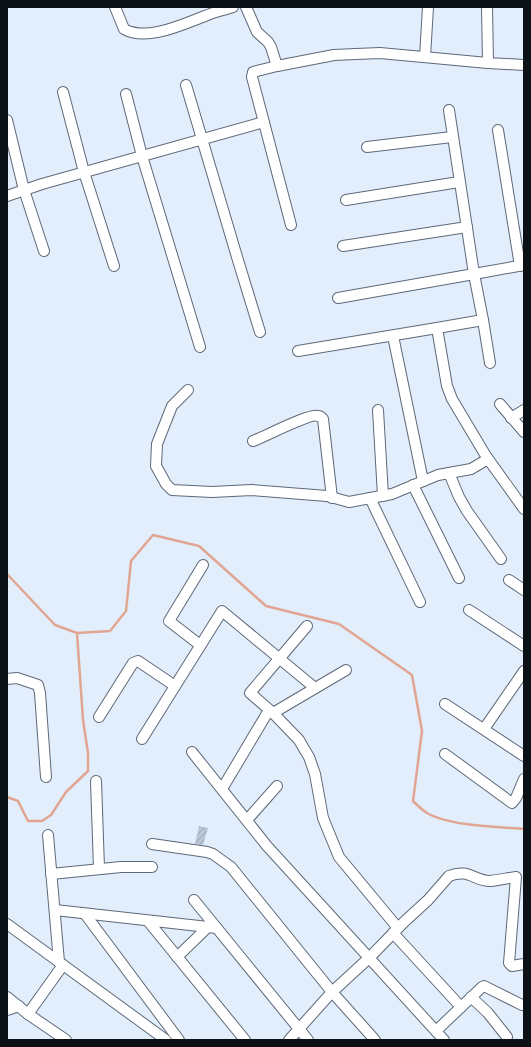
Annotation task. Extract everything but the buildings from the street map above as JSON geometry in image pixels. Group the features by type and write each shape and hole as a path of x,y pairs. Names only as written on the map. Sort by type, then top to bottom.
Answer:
{"street":[{"path":"115,7 124,29 129,32 137,33 162,31 232,7"},
{"path":"246,7 257,32 268,42 271,47 276,66"},
{"path":"425,57 428,7"},
{"path":"487,7 488,62"},
{"path":"291,225 252,77 253,72 334,55 380,53 524,65"},
{"path":"186,85 260,332"},
{"path":"63,92 84,172 114,266"},
{"path":"126,94 142,156 200,347"},
{"path":"449,110 474,274 490,363"},
{"path":"7,120 24,190 44,251"},
{"path":"7,196 84,172 264,122"},
{"path":"338,298 522,265 498,130"},
{"path":"367,147 452,137"},
{"path":"346,200 460,182"},
{"path":"343,246 467,227"},
{"path":"298,351 482,320"},
{"path":"436,328 447,386 452,399 488,459 524,509"},
{"path":"393,336 418,483 459,578"},
{"path":"188,390 172,406 157,444 156,466 166,484 172,490 212,492 252,490 323,496 349,502 392,494 438,475 471,469 488,459"},
{"path":"500,404 524,432"},
{"path":"378,410 383,496"},
{"path":"511,418 524,410"},
{"path":"254,441 307,418 317,415 320,416 323,419 332,498"},
{"path":"449,473 459,497 467,511 501,559"},
{"path":"370,498 420,602"},
{"path":"200,645 169,621 169,618 203,565"},
{"path":"510,580 524,590"},
{"path":"469,610 524,646"},
{"path":"142,739 222,611 315,688"},
{"path":"307,626 250,693 299,740 309,757 315,774 323,818 339,857 396,931 461,1007"},
{"path":"99,717 133,663 138,661 175,686"},
{"path":"222,789 271,712 346,670"},
{"path":"484,730 524,671"},
{"path":"7,679 17,678 38,685 40,693 46,777"},
{"path":"445,704 524,756"},
{"path":"192,752 267,846 444,1040"},
{"path":"445,754 512,803 516,798 524,779"},
{"path":"96,781 99,868"},
{"path":"247,820 277,786"},
{"path":"28,1014 61,964 48,835"},
{"path":"152,844 207,852 213,854 231,867 332,992 375,1040"},
{"path":"51,874 99,868 152,867"},
{"path":"289,1040 332,992 428,900 449,876 461,873 470,874 489,881 516,877 509,963 512,966 524,964"},
{"path":"194,900 213,928 308,1040"},
{"path":"55,910 213,928"},
{"path":"85,914 179,1040"},
{"path":"7,920 7,924 166,1040"},
{"path":"148,921 245,1040"},
{"path":"177,957 213,928"},
{"path":"436,1031 484,986 522,1005"},
{"path":"7,997 28,1014 66,1040"},
{"path":"472,997 488,1013 507,1036"},
{"path":"7,1010 19,1006"}],"waterway":[{"path":"7,574 55,625 77,633 110,631 126,611 131,561 153,535 199,546 266,606 339,624 412,675 422,731 413,801 427,813 448,821 474,825 524,829"},
{"path":"7,797 18,801 28,821 42,821 51,815 66,792 88,771 88,753 83,720 77,633"}]}
